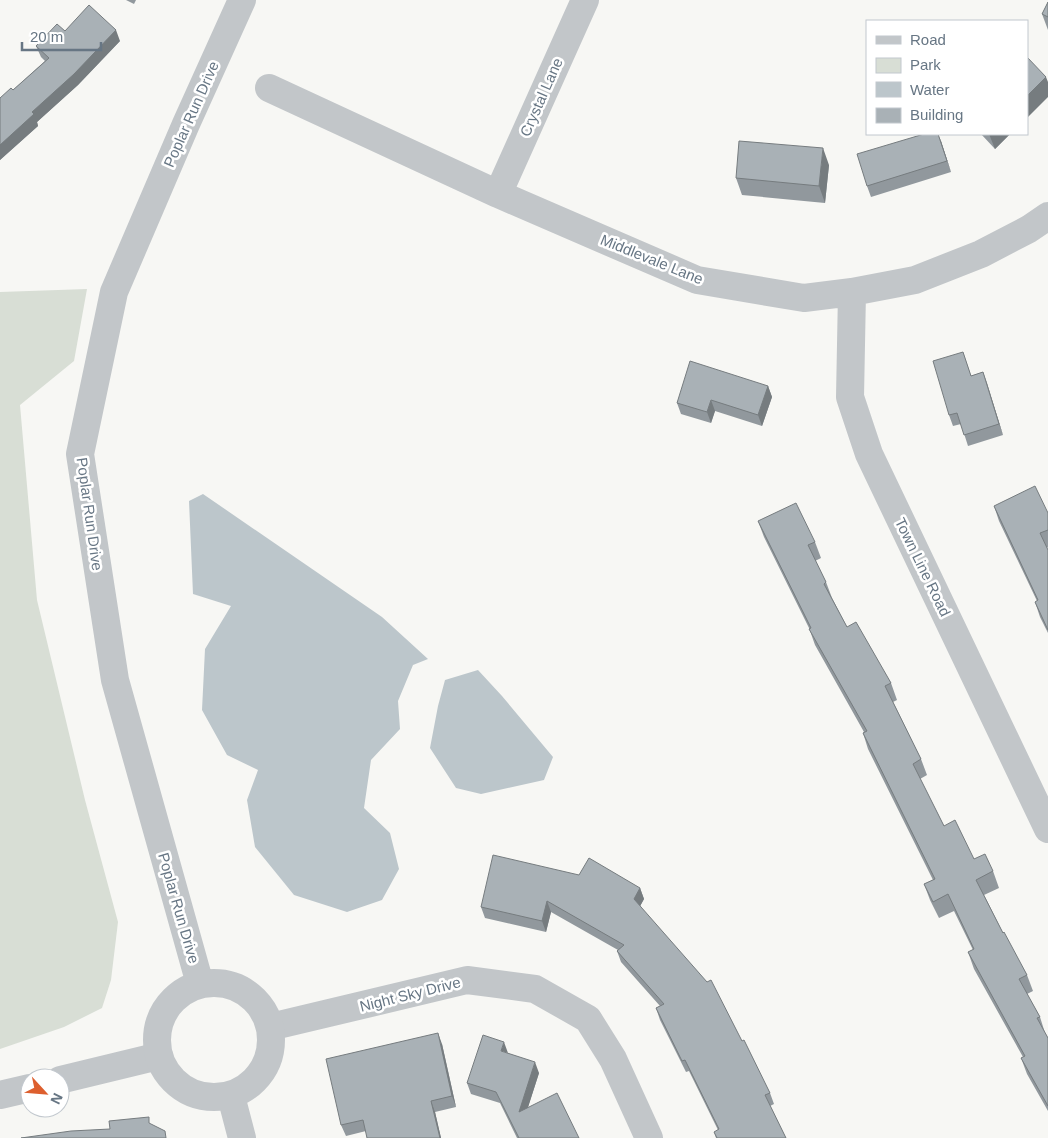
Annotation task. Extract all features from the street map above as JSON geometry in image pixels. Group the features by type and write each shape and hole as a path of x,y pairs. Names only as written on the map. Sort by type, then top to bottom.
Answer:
{"street":[{"name":"Poplar Run Drive","path":"200,984 115,680 80,454 114,292 186,124 242,0"},
{"name":"Crystal Lane","path":"498,194 585,0"},
{"name":"Middlevale Lane","path":"269,88 498,194 697,280 804,298 852,292 915,280 972,257 1029,229 1048,216"},
{"name":"Town Line Road","path":"852,292 850,397 869,454 1048,829"},
{"name":"Night Sky Drive","path":"270,1027 467,980 535,989 588,1019 613,1059 650,1138"},
{"path":"223,983 245,991 261,1006 270,1027 270,1056 255,1081 231,1096 208,1098 187,1091 169,1076 159,1056 157,1033 165,1011 180,994 200,984 223,983"},
{"path":"70,1078 159,1056"},
{"path":"0,1095 20,1090"},
{"path":"231,1096 242,1138"}],"green space":[{"path":"87,289 74,361 20,405 37,600 85,800 118,922 111,980 102,1008 64,1027 0,1049 0,292"}],"water":[{"path":"203,494 382,617 428,659 413,665 398,701 400,729 371,760 364,808 390,833 399,869 382,900 347,912 294,895 255,847 247,800 258,770 227,755 202,710 205,649 231,606 193,594 189,501"},
{"path":"478,670 553,757 544,780 481,794 456,788 430,748 445,680"}],"building":[{"path":"1048,2 1048,17 1042,14"},
{"path":"89,5 116,30 74,74 32,112 34,114 0,145 0,98 11,88 13,90 49,58 36,46 57,24 65,31"},
{"path":"1028,58 1046,77 1028,95"},
{"path":"921,135 938,135 947,161 867,186 857,154"},
{"path":"739,141 823,148 819,186 736,178"},
{"path":"963,352 971,376 983,372 999,424 964,435 957,413 949,415 933,361"},
{"path":"690,361 768,386 758,415 711,400 707,412 677,403"},
{"path":"1035,486 1048,513 1048,530 1040,533 1048,550 1048,630 1035,602 1038,600 994,506"},
{"path":"796,503 815,542 808,545 826,582 824,584 847,627 856,622 891,683 885,686 921,759 913,764 944,826 955,820 974,859 985,854 993,871 976,880 1027,975 1019,979 1040,1017 1037,1018 1048,1038 1048,1106 1021,1058 1025,1056 968,952 974,949 948,894 933,902 924,884 935,879 863,733 867,731 809,629 811,628 758,521"},
{"path":"493,855 579,875 589,858 640,888 634,899 707,982 711,980 770,1093 765,1095 786,1138 717,1138 714,1132 719,1129 685,1060 682,1061 656,1008 664,1004 617,951 624,945 547,901 542,921 481,907"},
{"path":"438,1033 452,1096 431,1101 440,1138 367,1138 363,1120 341,1125 326,1059"},
{"path":"483,1035 504,1042 501,1051 535,1062 519,1112 557,1093 579,1138 519,1138 496,1092 467,1083"},
{"path":"149,1117 149,1123 165,1131 166,1138 21,1138 71,1131 110,1129 109,1121"}]}
